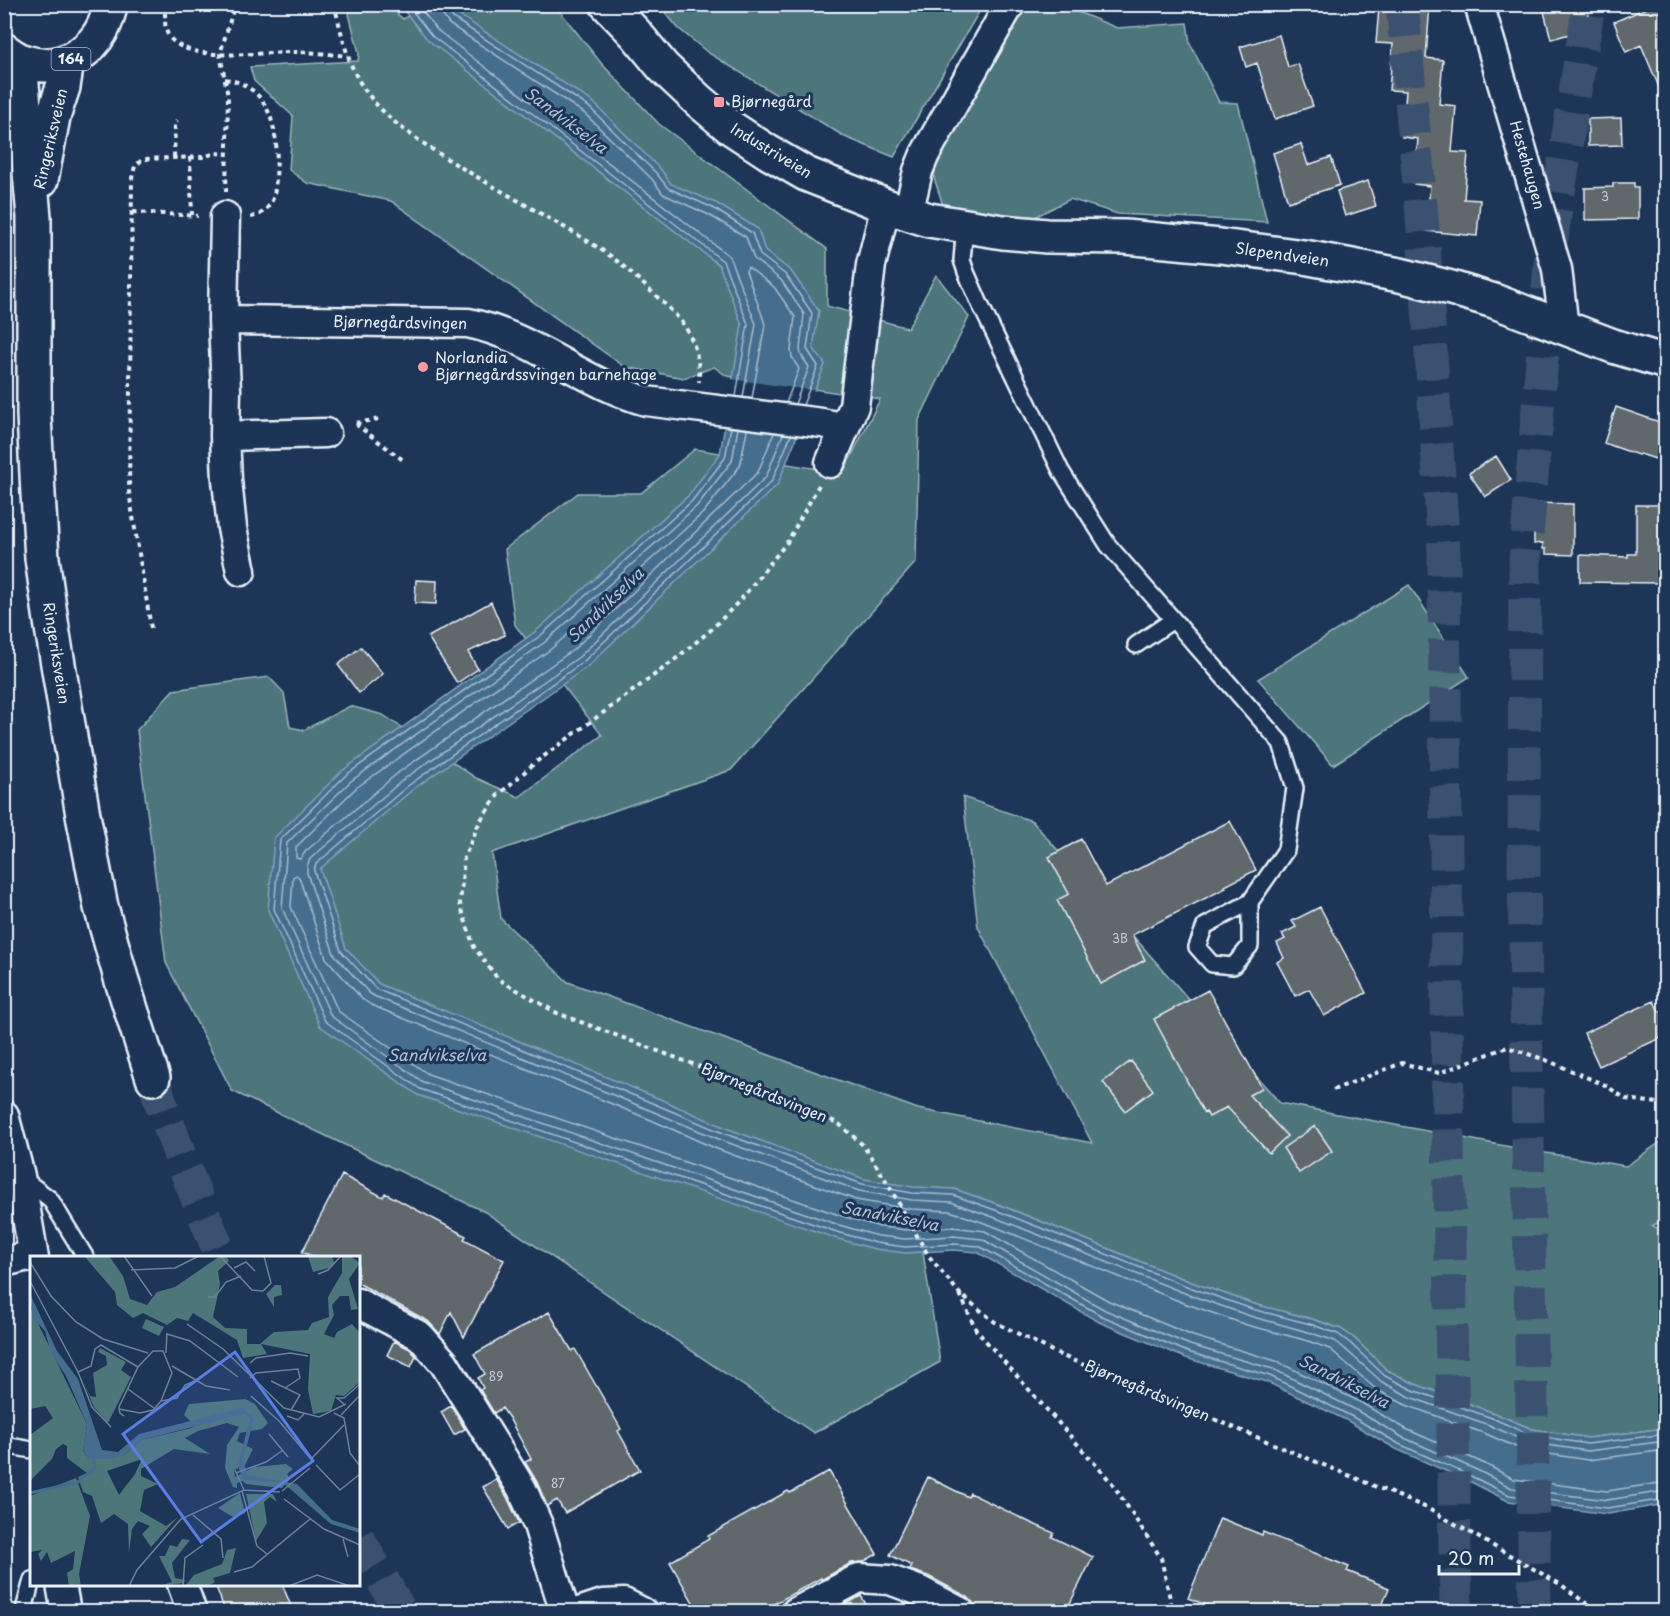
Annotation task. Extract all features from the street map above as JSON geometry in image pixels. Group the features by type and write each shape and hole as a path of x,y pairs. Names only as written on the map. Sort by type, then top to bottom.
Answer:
{"main road":[{"name":"164","path":"10,54 24,62 38,65 53,65 67,61 80,55 91,46 116,8"},
{"name":"Industriveien","path":"616,9 663,67 730,127 806,174 897,210"},
{"name":"Ringeriksveien","path":"10,54 22,84 34,217 35,426 42,558 50,616 66,720 101,907 153,1078"},
{"name":"Ringeriksveien","path":"34,217 53,117 63,87 67,61"},
{"name":"Slependveien","path":"897,210 929,220 1003,232 1047,236 1125,237 1220,246 1304,257 1400,275 1494,301 1613,346 1665,362"}],"street":[{"path":"830,463 834,426 854,406 872,265 925,154 1010,4"},
{"name":"Hestehaugen","path":"1479,4 1557,269 1564,328"},
{"path":"225,216 223,320 225,436 230,509 241,571"},
{"name":"Bjørnegårdsvingen","path":"223,320 468,323 507,334 596,382 646,401 710,398 834,426"},
{"path":"225,436 326,433"},
{"path":"4,1114 20,1176 34,1256"},
{"path":"4,1262 30,1257"},
{"path":"360,1304 420,1336 444,1363 522,1490 538,1525 565,1611"},
{"path":"796,1611 859,1578 890,1580 920,1591 960,1611"},
{"path":"61,1586 66,1611"},
{"path":"183,1586 192,1611"},
{"path":"579,1611 603,1604 624,1603 642,1611"}],"lane":[{"path":"965,226 962,260 966,272 1061,471 1108,545 1281,743 1295,788 1286,850 1250,902"},
{"path":"1136,645 1173,620"},
{"path":"20,1176 50,1199 85,1256"},
{"path":"4,1445 30,1450"},
{"path":"25,1606 30,1586"}],"path":[{"path":"163,4 165,11 163,21 166,32 182,48 220,54 292,52 348,56"},
{"path":"225,216 228,96 220,54 235,4"},
{"path":"334,4 348,56 356,75 363,88 395,123 440,154 596,246 620,264 679,320 691,338 700,370 699,385 710,398"},
{"path":"133,212 246,217 256,216 272,203 275,190 276,141 273,123 265,104 256,93 233,80 225,79"},
{"path":"174,157 177,120"},
{"path":"150,628 129,492 132,178 135,166 143,159 228,154"},
{"path":"190,158 192,215"},
{"path":"357,423 403,460"},
{"name":"Bjørnegårdsvingen","path":"830,463 788,541 743,597 712,629 672,663 536,762 498,795 480,821 464,858 460,904 474,947 498,979 557,1013 799,1104 839,1124 863,1145 928,1254 960,1294 995,1322 1060,1355 1427,1508 1560,1584 1598,1611"},
{"path":"1333,1090 1402,1063 1439,1073 1507,1047 1546,1060 1595,1081 1626,1099 1665,1104"},
{"path":"960,1294 976,1330 1112,1483 1161,1558 1173,1611"}],"green space":[{"path":"353,5 387,5 403,19 427,5 555,5 601,63 659,124 827,249 827,306 908,328 936,275 969,317 919,420 916,562 731,770 492,853 501,919 568,982 918,1109 1092,1143 978,927 963,797 1032,821 1280,1103 1521,1149 1626,1166 1665,1139 1665,1219 1652,1226 1665,1231 1665,1428 1588,1438 1532,1429 1415,1384 1387,1370 1354,1338 1341,1329 1254,1304 1191,1282 1000,1205 954,1189 913,1188 940,1362 814,1433 485,1212 232,1091 166,963 137,730 173,690 269,677 284,693 290,727 304,730 350,706 383,715 476,778 519,797 602,735 515,625 505,549 578,493 641,493 695,449 843,473 880,399 727,376 714,367 684,378 625,367 391,201 307,183 289,170 293,116 254,81 250,67 358,61 359,53 349,14"},
{"path":"659,5 983,5 894,157 845,137 707,52 678,28"},
{"path":"1027,5 1061,5 1117,28 1187,23 1190,43 1219,102 1238,103 1267,222 1118,214 1070,199 1035,217 945,211 934,178 937,149"},
{"path":"1409,585 1469,677 1333,765 1258,679"}],"water":[{"name":"Sandvikselva","path":"399,5 451,5 456,13 593,102 662,171 671,184 716,203 758,229 765,251 791,271 819,311 813,348 825,364 778,484 587,667 412,790 320,869 346,948 379,984 726,1128 864,1179 913,1187 954,1189 1000,1205 1191,1282 1254,1304 1341,1329 1354,1338 1387,1370 1415,1384 1532,1429 1588,1438 1665,1428 1665,1504 1608,1514 1508,1501 1396,1449 1348,1421 1267,1382 1186,1358 1099,1322 977,1252 954,1250 905,1253 875,1249 835,1238 418,1095 320,1026 268,910 274,838 342,771 536,631 688,496 720,454 742,325 719,265 428,40"}],"pier":[{"path":"730,379 818,391 801,433 722,423"}],"building":[{"path":"1384,4 1430,4 1426,58 1443,60 1439,104 1456,106 1452,152 1468,153 1464,199 1480,200 1477,236 1426,231 1430,186 1414,184 1418,139 1402,137 1406,91 1389,90 1393,44 1376,43 1379,8 1384,8"},
{"path":"1542,4 1586,4 1592,28 1551,39"},
{"path":"1659,4 1665,19 1665,101 1641,45 1626,52 1614,22"},
{"path":"1279,35 1288,67 1298,64 1313,106 1275,119 1257,63 1246,67 1240,47"},
{"path":"1621,118 1622,145 1588,146 1588,119"},
{"path":"1301,144 1308,165 1331,157 1340,185 1288,202 1273,153"},
{"path":"1368,181 1376,206 1345,216 1337,191"},
{"path":"1613,183 1634,183 1634,187 1638,187 1638,219 1585,220 1585,188 1613,187"},
{"path":"1616,407 1665,424 1665,439 1659,460 1604,443"},
{"path":"1496,456 1511,480 1485,497 1469,473"},
{"path":"1534,503 1573,504 1573,555 1546,554 1543,543 1534,544"},
{"path":"1636,505 1665,505 1665,546 1658,546 1658,583 1580,582 1580,555 1628,557 1628,554 1636,554"},
{"path":"416,580 437,581 436,604 415,603"},
{"path":"491,602 505,635 468,652 478,669 457,683 428,637"},
{"path":"361,647 383,674 359,693 338,665"},
{"path":"1230,821 1256,870 1225,886 1226,888 1132,935 1145,960 1101,984 1057,900 1069,894 1049,857 1081,839 1106,886"},
{"path":"1320,907 1366,993 1324,1016 1309,989 1295,996 1277,962 1284,958 1277,943 1285,939 1282,934 1296,927 1292,921"},
{"path":"1208,990 1262,1088 1249,1095 1287,1136 1269,1153 1227,1107 1209,1117 1206,1112 1204,1113 1154,1019"},
{"path":"1654,1001 1659,1012 1665,1009 1665,1036 1599,1066 1584,1033"},
{"path":"1131,1061 1153,1090 1125,1111 1103,1082"},
{"path":"1315,1126 1332,1151 1299,1173 1283,1148"},
{"path":"342,1175 383,1197 385,1193 466,1236 464,1239 504,1260 464,1337 451,1312 440,1334 428,1321 360,1284 360,1256 312,1256 302,1252"},
{"path":"549,1312 572,1351 575,1349 621,1429 618,1431 640,1470 565,1513 557,1500 547,1506 525,1462 531,1459 509,1418 502,1408 494,1413 480,1390 483,1388 478,1378 485,1374 474,1354"},
{"path":"394,1341 410,1349 416,1356 411,1367 387,1355"},
{"path":"451,1406 465,1429 454,1435 441,1412"},
{"path":"829,1471 877,1554 863,1562 851,1563 761,1611 698,1611 670,1562 709,1539 708,1536"},
{"path":"928,1477 968,1497 970,1493 1054,1533 1052,1537 1093,1557 1066,1611 976,1611 968,1597 928,1576 910,1570 912,1566 890,1555"},
{"path":"496,1479 519,1523 508,1529 483,1487"},
{"path":"1220,1518 1262,1535 1263,1532 1349,1567 1347,1571 1389,1588 1380,1611 1207,1611 1209,1606 1188,1598"},
{"path":"216,1586 283,1586 293,1611 225,1611"},
{"path":"861,1596 870,1611 839,1611 837,1608"},
{"path":"903,1602 913,1606 924,1611 899,1611"}],"tunnel":[{"path":"1402,4 1422,216 1444,553 1448,1130 1456,1612"},
{"path":"1535,1612 1524,867 1525,561 1553,229 1589,4"},
{"path":"153,1078 194,1191 221,1256"},
{"path":"360,1541 401,1612"}],"place":[{"name":"Bjørnegård","path":"719,102"},
{"name":"Norlandia Bjørnegårdssvingen barnehage","path":"423,367"}]}
